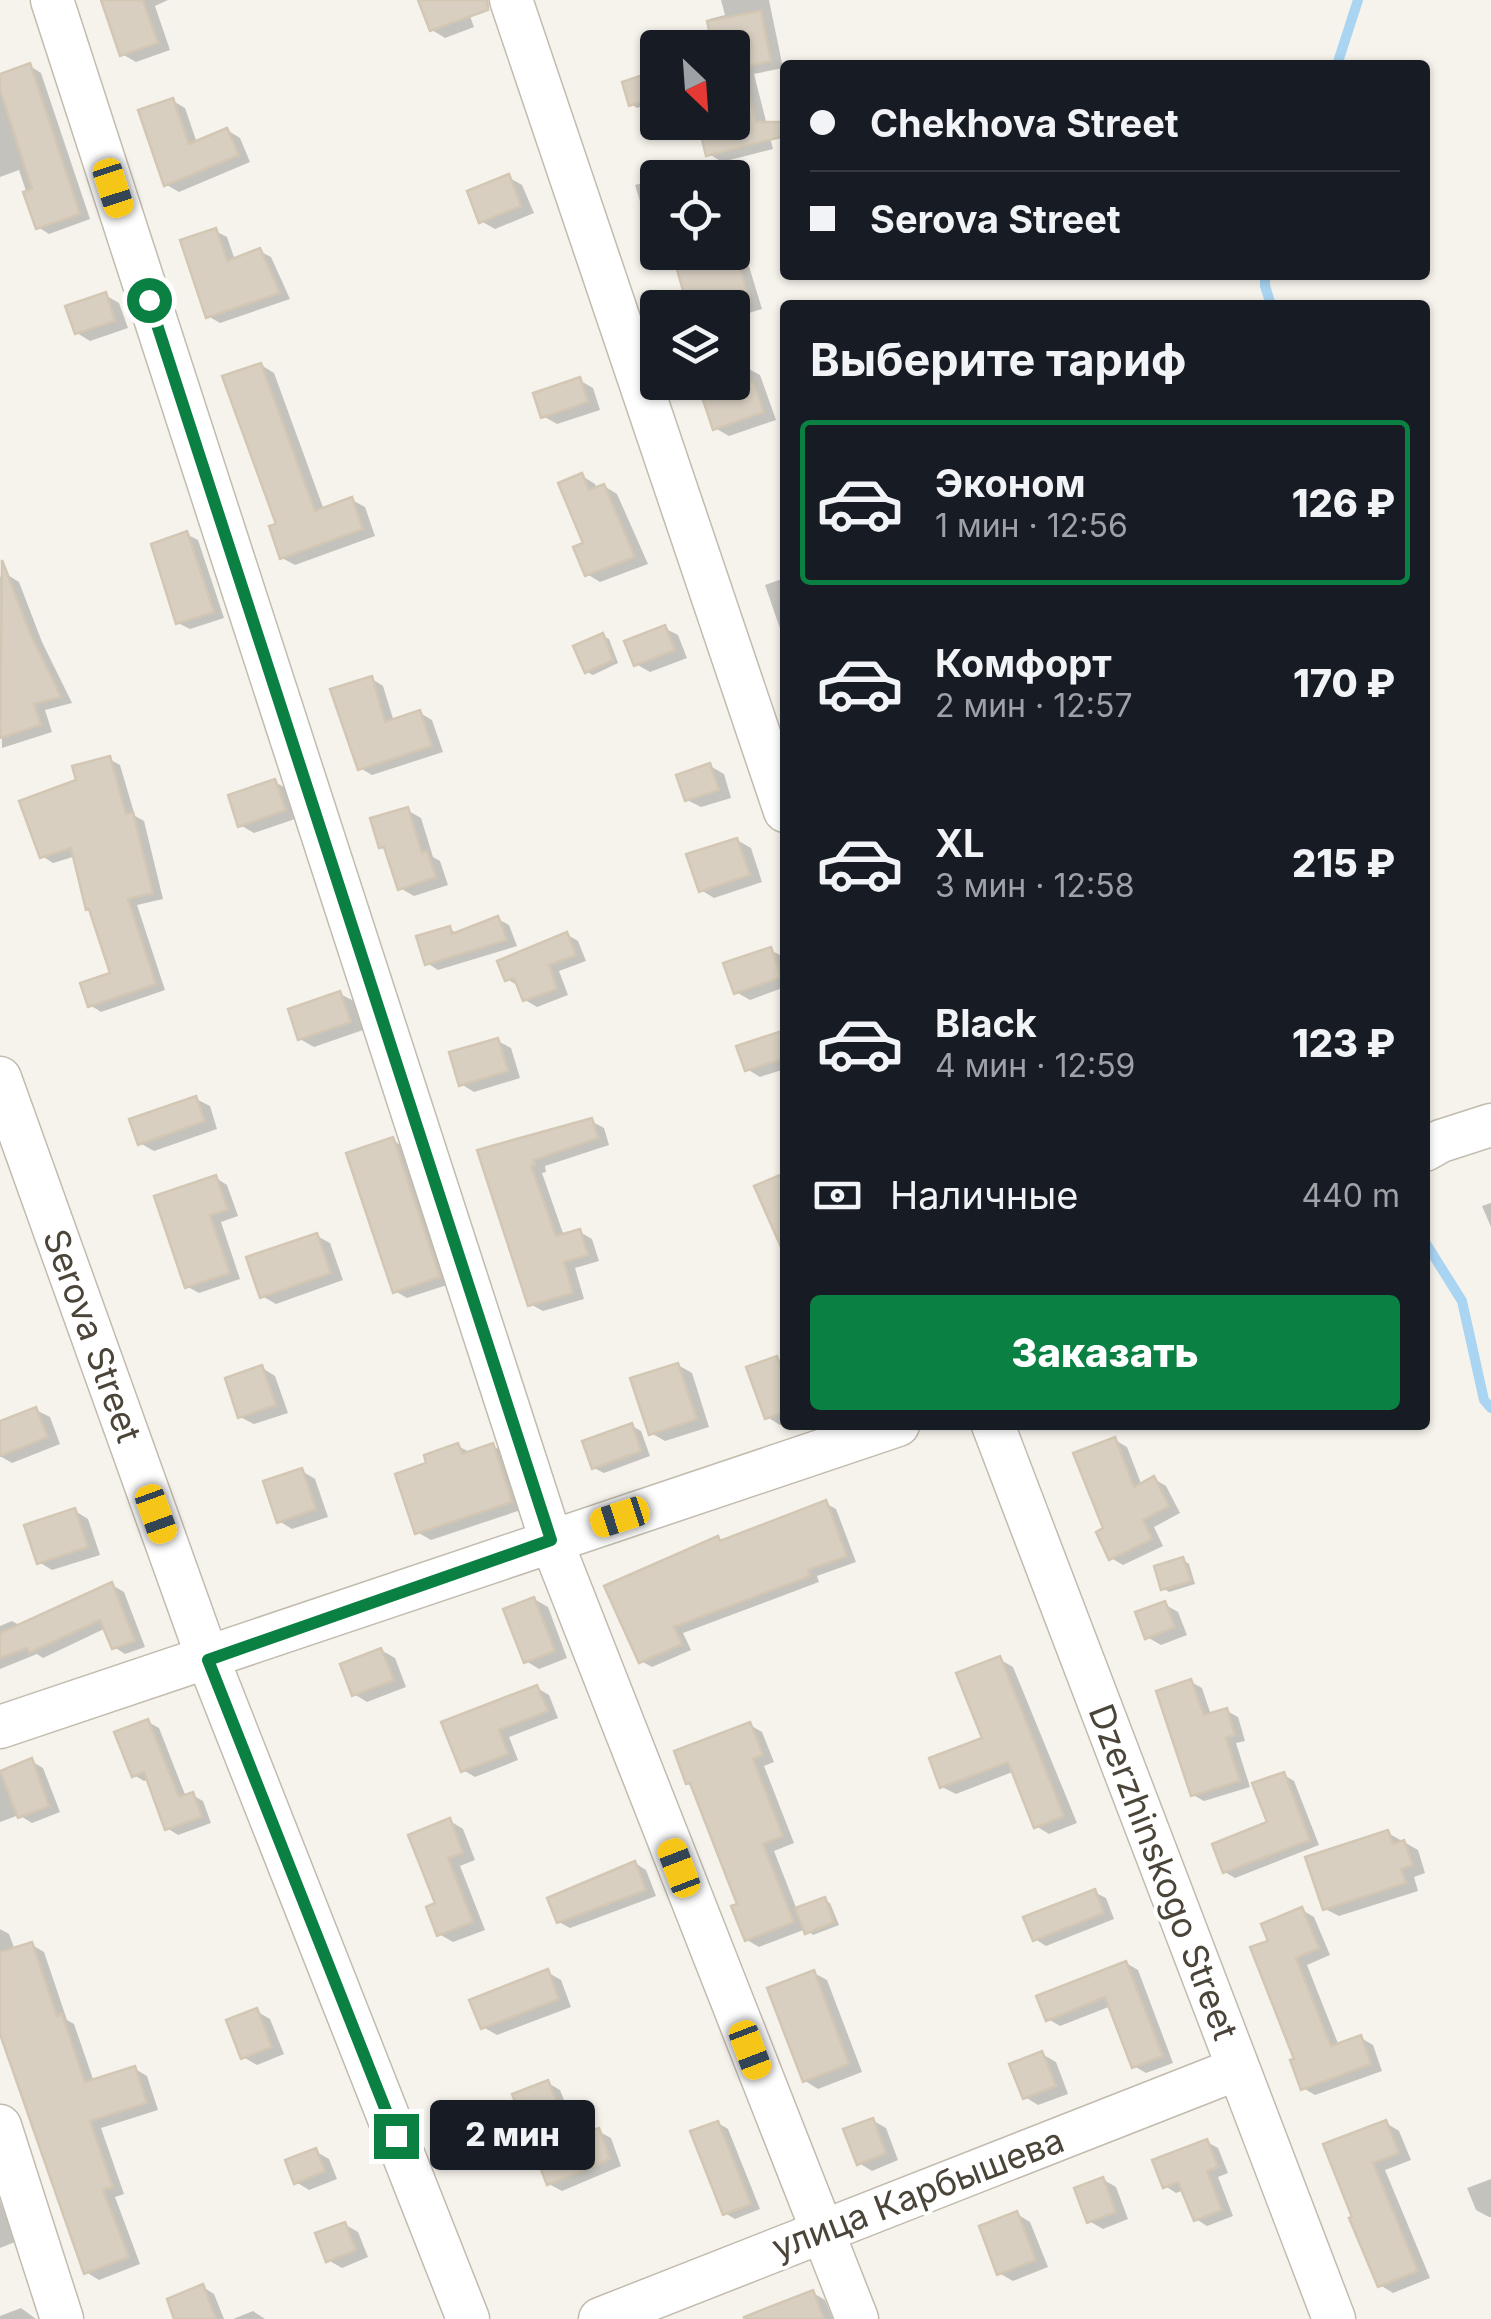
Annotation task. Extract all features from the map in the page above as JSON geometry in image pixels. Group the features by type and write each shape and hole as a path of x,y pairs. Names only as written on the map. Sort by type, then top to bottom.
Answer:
{"street":[{"path":"52,0 551,1540 857,2319"},
{"path":"511,0 780,796"},
{"name":"Serova Street","path":"0,1078 208,1660 468,2319"},
{"path":"1430,1147 1491,1125"},
{"path":"0,1728 883,1430"},
{"name":"Dzerzhinskogo Street","path":"995,1430 1334,2319"},
{"name":"улица Карбышева","path":"600,2319 1237,2069"},
{"path":"0,2126 62,2319"}],"building":[{"path":"101,0 143,0 158,43 120,56"},
{"path":"418,0 487,0 488,10 430,31"},
{"path":"761,11 771,61 750,65 750,30 709,30 707,21"},
{"path":"30,63 80,214 36,229 23,192 32,189 0,90 0,74"},
{"path":"640,76 640,102 629,106 622,82"},
{"path":"173,98 189,144 227,128 239,155 164,186 138,110"},
{"path":"750,98 756,122 780,122 780,137 706,156 702,140 750,140"},
{"path":"509,174 521,206 479,223 467,191"},
{"path":"216,228 227,261 260,248 280,293 206,318 180,240"},
{"path":"677,270 740,270 746,290 683,290"},
{"path":"106,292 115,321 75,334 65,306"},
{"path":"261,363 315,511 352,497 363,529 280,559 269,526 276,524 222,376"},
{"path":"580,377 588,402 541,418 533,393"},
{"path":"753,382 764,412 713,430 703,400 750,400"},
{"path":"582,473 589,490 604,484 635,557 585,576 573,547 583,543 558,483"},
{"path":"187,531 214,612 176,624 151,544"},
{"path":"2,560 30,633 61,697 34,704 41,725 0,738"},
{"path":"665,625 675,650 634,666 624,641"},
{"path":"603,633 613,660 585,673 573,646"},
{"path":"372,676 385,722 420,710 432,746 358,770 330,689"},
{"path":"110,756 126,814 133,812 153,893 128,899 156,984 88,1007 80,983 110,973 89,909 86,910 71,848 40,858 19,801 76,780 72,766"},
{"path":"710,763 719,790 685,801 676,775"},
{"path":"275,779 286,810 238,827 228,795"},
{"path":"408,807 422,853 427,851 436,877 398,890 370,818"},
{"path":"737,838 750,875 699,892 686,854"},
{"path":"498,916 507,940 425,965 416,936 450,926 452,934"},
{"path":"567,932 576,955 549,965 557,989 523,1001 514,978 505,981 497,961"},
{"path":"771,947 780,977 734,994 723,963"},
{"path":"340,991 351,1022 298,1040 288,1009"},
{"path":"780,1032 780,1060 745,1071 736,1046"},
{"path":"498,1038 508,1071 459,1086 449,1052"},
{"path":"196,1096 205,1121 138,1145 129,1119"},
{"path":"592,1118 598,1138 534,1160 535,1165 531,1166 556,1236 580,1229 588,1255 564,1262 573,1293 528,1306 477,1150"},
{"path":"393,1137 440,1277 393,1293 346,1153"},
{"path":"216,1175 228,1210 210,1215 230,1273 185,1288 154,1196"},
{"path":"780,1175 780,1245 754,1186"},
{"path":"317,1233 331,1273 260,1298 246,1257"},
{"path":"777,1356 780,1414 765,1419 746,1367"},
{"path":"678,1363 697,1419 649,1435 630,1378"},
{"path":"262,1365 276,1405 238,1418 225,1378"},
{"path":"36,1407 48,1437 0,1456 0,1421"},
{"path":"632,1423 641,1451 592,1469 582,1441"},
{"path":"1115,1437 1134,1487 1154,1476 1169,1506 1143,1520 1152,1539 1109,1560 1096,1532 1103,1528 1073,1453"},
{"path":"458,1443 462,1454 493,1443 512,1502 415,1534 395,1474 426,1463 424,1455"},
{"path":"302,1468 316,1509 277,1523 263,1481"},
{"path":"826,1500 847,1556 808,1570 810,1576 674,1627 682,1644 639,1663 604,1586 718,1536 720,1541"},
{"path":"75,1508 88,1547 37,1564 24,1525"},
{"path":"1183,1557 1191,1581 1161,1590 1154,1566"},
{"path":"112,1582 135,1641 112,1649 100,1620 29,1653 27,1648 0,1658 0,1633"},
{"path":"534,1597 555,1651 524,1663 503,1609"},
{"path":"1165,1601 1175,1627 1145,1639 1135,1612"},
{"path":"381,1648 394,1680 352,1696 340,1664"},
{"path":"1000,1656 1064,1816 1034,1828 1008,1762 940,1788 929,1758 982,1738 956,1673"},
{"path":"1191,1679 1204,1715 1227,1708 1235,1735 1226,1738 1240,1781 1191,1796 1156,1691"},
{"path":"537,1685 548,1711 499,1730 508,1754 461,1772 441,1722"},
{"path":"148,1719 179,1797 193,1792 202,1817 165,1830 144,1772 132,1777 114,1732"},
{"path":"750,1722 763,1755 753,1759 783,1836 763,1844 794,1922 745,1941 731,1906 737,1904 674,1751"},
{"path":"32,1758 49,1806 18,1818 0,1771"},
{"path":"1284,1772 1310,1840 1223,1873 1212,1844 1267,1822 1252,1783"},
{"path":"450,1818 463,1853 448,1858 473,1922 437,1936 426,1907 435,1903 408,1835"},
{"path":"1388,1830 1393,1844 1404,1840 1413,1865 1401,1869 1406,1883 1323,1910 1305,1857"},
{"path":"635,1861 646,1890 557,1923 547,1898"},
{"path":"1095,1889 1104,1913 1033,1941 1023,1917"},
{"path":"825,1897 834,1922 805,1934 795,1908"},
{"path":"1302,1907 1319,1948 1296,1958 1331,2046 1361,2035 1371,2064 1301,2090 1290,2060 1294,2059 1250,1947 1268,1941 1261,1924"},
{"path":"32,1942 85,2082 135,2066 147,2103 90,2121 113,2187 103,2190 129,2257 84,2274 0,2034 0,1952"},
{"path":"1126,1961 1163,2056 1132,2068 1105,1997 1046,2021 1036,1996"},
{"path":"548,1969 559,1999 481,2029 469,2000"},
{"path":"814,1970 849,2064 803,2082 767,1988"},
{"path":"257,2008 272,2047 241,2059 226,2020"},
{"path":"1042,2051 1056,2086 1023,2099 1009,2064"},
{"path":"548,2080 570,2137 599,2128 610,2159 547,2185 512,2094"},
{"path":"873,2118 886,2153 857,2165 843,2129"},
{"path":"1386,2120 1399,2153 1373,2163 1418,2271 1378,2287 1323,2144"},
{"path":"718,2121 751,2204 723,2215 690,2131"},
{"path":"1207,2139 1218,2167 1207,2171 1222,2210 1194,2221 1178,2182 1163,2188 1152,2160"},
{"path":"316,2148 325,2171 294,2184 285,2160"},
{"path":"1103,2177 1116,2212 1087,2223 1074,2188"},
{"path":"1017,2211 1036,2260 997,2275 979,2226"},
{"path":"345,2222 356,2250 326,2262 315,2233"},
{"path":"203,2284 216,2319 174,2319 167,2299"},
{"path":"813,2290 824,2319 744,2319 744,2317"}],"waterway":[{"path":"1339,60 1358,0"},
{"path":"1265,280 1269,300"},
{"path":"1430,1250 1462,1301 1484,1400 1491,1408"}],"route":[{"path":"149,300 551,1540 208,1660 396,2136"}]}
